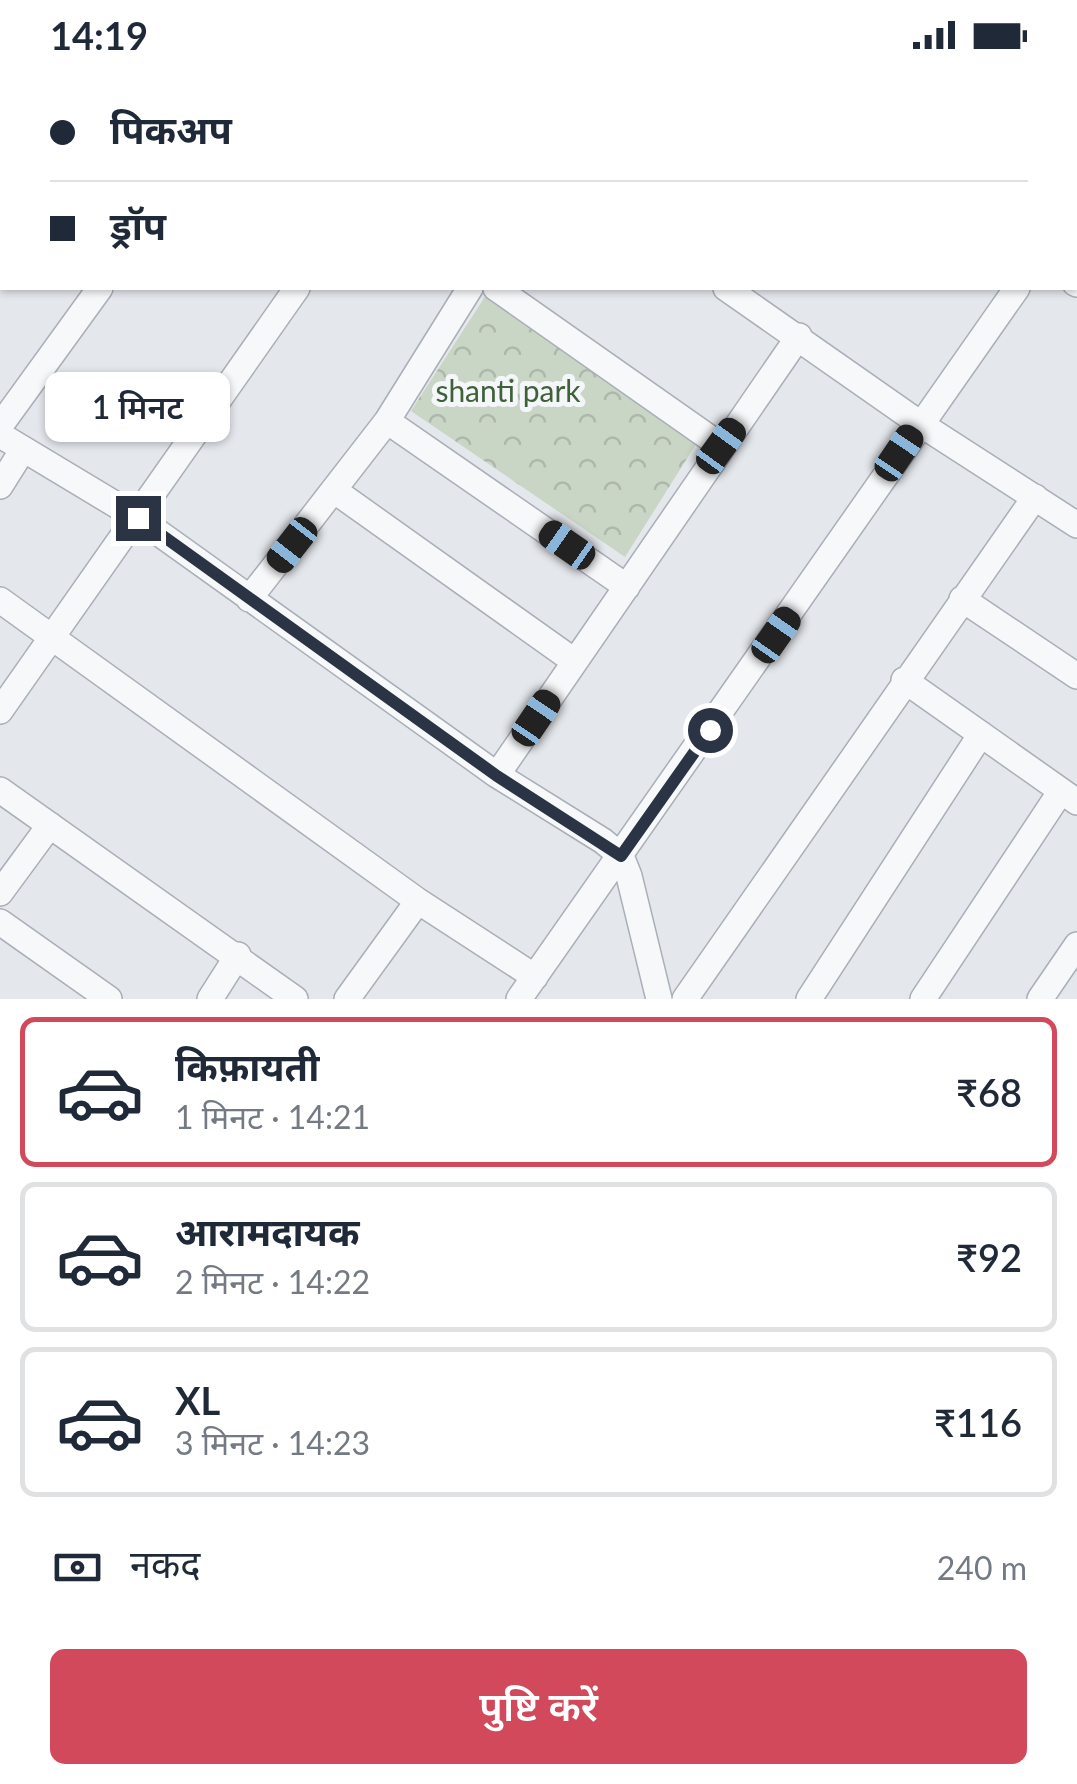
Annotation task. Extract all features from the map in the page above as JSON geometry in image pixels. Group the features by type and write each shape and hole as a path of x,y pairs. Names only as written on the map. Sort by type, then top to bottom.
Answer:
{"street":[{"path":"0,426 99,290"},
{"path":"0,711 296,290"},
{"path":"249,599 387,420 469,290"},
{"path":"499,290 721,446"},
{"path":"729,290 800,336 919,423 1077,525"},
{"path":"519,999 1016,290"},
{"path":"497,776 800,336"},
{"path":"387,420 627,587"},
{"path":"0,435 138,518 497,776 621,856 659,999"},
{"path":"0,486 22,451"},
{"path":"335,491 574,661"},
{"path":"685,999 1035,497"},
{"path":"962,599 1077,676"},
{"path":"0,600 418,900 534,977"},
{"path":"904,680 1069,797 923,999"},
{"path":"811,998 981,734"},
{"path":"0,790 295,999"},
{"path":"0,893 50,825"},
{"path":"347,999 418,900"},
{"path":"0,922 109,999"},
{"path":"1040,999 1077,944"},
{"path":"210,999 238,955"}],"green space":[{"name":"shanti park","path":"488,292 698,441 625,557 411,411"}],"route":[{"path":"138,518 497,776 621,856 710,730"}]}
